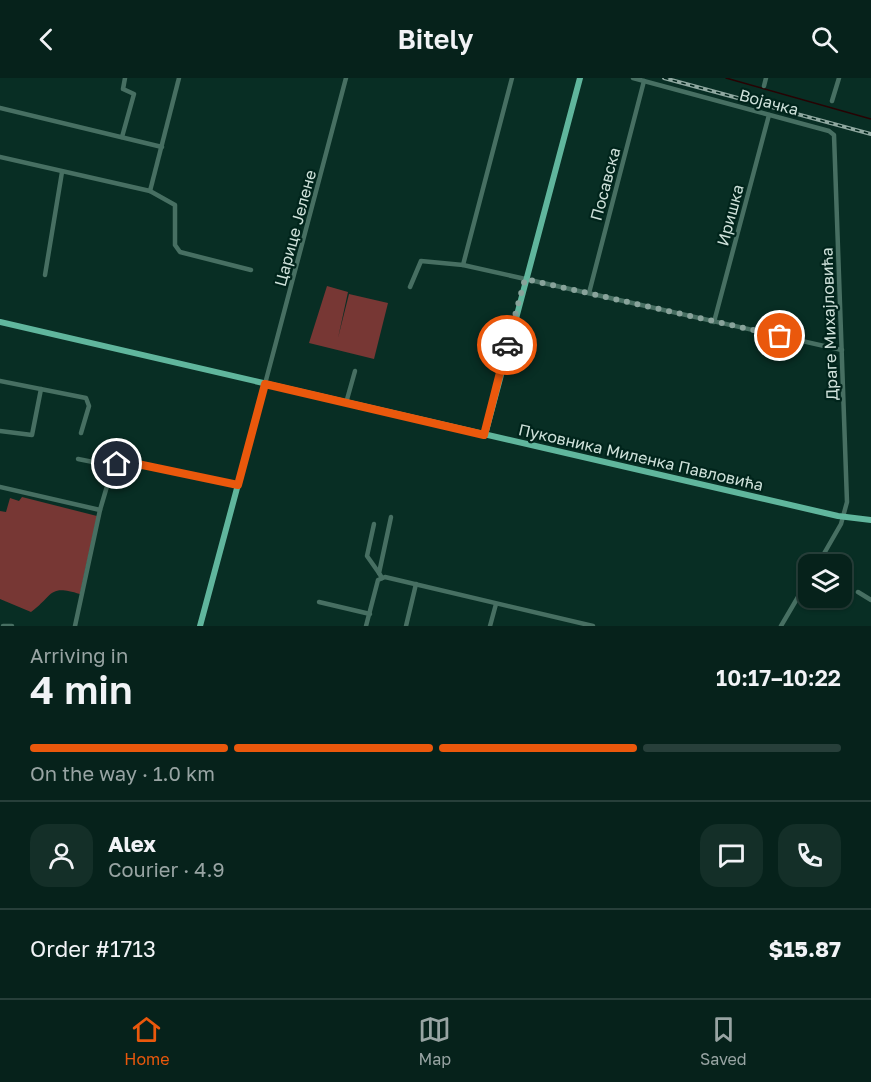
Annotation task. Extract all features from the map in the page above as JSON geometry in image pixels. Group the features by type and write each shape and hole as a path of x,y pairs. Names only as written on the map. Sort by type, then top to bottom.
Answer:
{"main road":[{"path":"484,435 580,78"},
{"name":"Пуковника Миленка Павловића","path":"0,322 843,518 871,520"},
{"path":"200,626 265,384"}],"street":[{"path":"122,137 134,94 123,88 125,78"},
{"path":"150,191 179,78"},
{"name":"Царице Јелене","path":"265,384 346,78"},
{"path":"463,266 513,78"},
{"name":"Војачка","path":"633,78 829,131"},
{"path":"764,86 766,78"},
{"path":"832,101 838,78"},
{"name":"Посавска","path":"589,293 644,81"},
{"path":"0,108 162,147"},
{"name":"Иришка","path":"714,322 769,115"},
{"name":"Драге Михајловића","path":"829,131 835,137 847,493 843,518"},
{"path":"0,157 150,191 175,206 175,244 180,252 251,270"},
{"path":"45,275 62,172"},
{"path":"410,287 421,261 463,266 842,350"},
{"path":"346,403 355,371"},
{"path":"0,381 86,398 89,406 81,433"},
{"path":"0,431 32,435 41,389"},
{"path":"78,459 113,466 128,462 238,485"},
{"path":"75,626 100,510 113,466"},
{"path":"0,487 100,510"},
{"path":"366,626 380,577 392,517"},
{"path":"823,554 843,518"},
{"path":"374,524 367,556 380,577 593,626"},
{"path":"406,626 416,584"},
{"path":"858,592 871,600"},
{"path":"781,626 798,597"},
{"path":"319,602 370,614"},
{"path":"490,626 496,604"},
{"path":"555,626 556,618"},
{"path":"3,626 12,626"}],"shaded area":[{"path":"327,286 348,292 338,338 349,294 388,303 374,359 309,343"},
{"path":"22,497 97,516 80,594 56,591 31,612 0,599 0,511 6,512 10,498 19,501"}],"waterway":[{"path":"726,78 871,119"}],"railway":[{"path":"664,78 871,134"}],"way so far":[{"path":"507,345 525,279 780,336"}],"route":[{"path":"117,464 128,462 238,485 265,384 484,435 507,345"}]}
